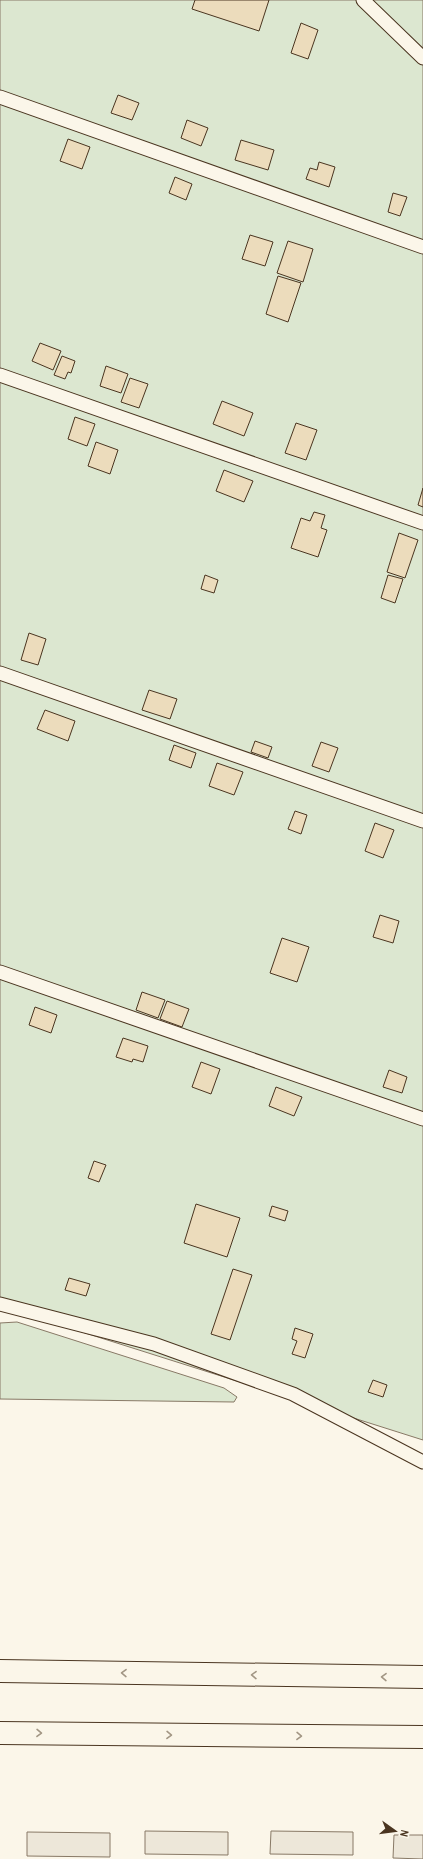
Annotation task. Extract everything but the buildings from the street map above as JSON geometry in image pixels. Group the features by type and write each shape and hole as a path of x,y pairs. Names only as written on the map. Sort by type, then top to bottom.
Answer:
{"highway":[{"path":"0,1671 423,1677"},
{"path":"0,1733 423,1737"}],"lane":[{"path":"362,0 423,58"},
{"path":"0,97 423,247"},
{"path":"0,375 423,523"},
{"path":"0,673 423,821"},
{"path":"0,972 423,1119"},
{"path":"0,1304 154,1344 293,1394 423,1462"}],"green space":[{"path":"0,0 423,0 423,1440 0,1306"},
{"path":"17,1322 224,1388 237,1397 234,1402 0,1399 0,1323"}],"shaded area":[{"path":"145,1831 228,1832 228,1855 145,1854"},
{"path":"271,1831 353,1832 353,1855 270,1854"},
{"path":"27,1832 110,1833 110,1857 27,1856"},
{"path":"394,1835 423,1835 423,1859 393,1858"}]}
